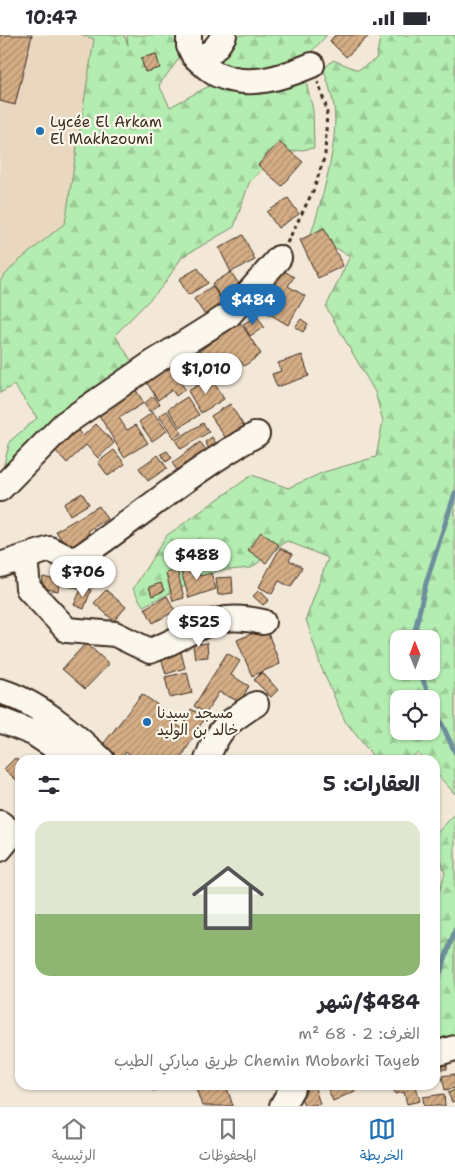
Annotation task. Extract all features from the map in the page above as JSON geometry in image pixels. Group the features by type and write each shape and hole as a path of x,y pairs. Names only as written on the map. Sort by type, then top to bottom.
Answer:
{"street":[{"path":"191,46 206,56 216,49 224,35"},
{"path":"191,46 217,75 242,82 278,79 312,65"},
{"path":"0,489 64,425 152,364 229,315 279,257"},
{"path":"0,565 50,549 74,561 119,531 219,455 257,434"},
{"path":"25,557 28,588 68,630 115,634 150,651 170,644 195,628 220,619 245,618 263,622"},
{"path":"0,691 14,695 44,713 96,755"},
{"path":"209,755 214,739 234,718 256,704"},
{"path":"0,720 33,733 67,755"},
{"path":"0,823 13,833 0,849"},
{"path":"440,1052 455,1047"},
{"path":"282,1106 291,1090"}],"path":[{"path":"279,257 314,189 325,155 327,110 312,65"}],"shaded area":[{"name":"Lycée El Arkam El Makhzoumi","path":"0,35 81,35 94,39 65,223 14,265 0,281"}],"green space":[{"path":"82,35 124,35 128,45 127,35 186,35 181,56 159,85 170,107 211,85 304,74 313,110 314,148 276,154 249,183 234,227 182,257 162,287 115,335 145,382 85,424 4,500 4,464 10,441 37,418 14,385 0,393 0,281 14,265 65,223 94,39"},
{"path":"239,35 327,35 310,53 290,67 233,73 217,62"},
{"path":"375,35 455,35 455,794 440,778 440,755 420,755 418,753 415,755 372,755 345,721 321,667 306,619 328,558 287,541 251,568 217,571 143,606 133,589 166,536 252,475 288,488 324,472 376,457 383,421 375,392 326,307 350,256 311,234 328,171 334,136 334,106 324,69 333,60 358,70 376,59 380,38"},
{"path":"455,814 455,1043 440,1049 440,889 445,873 440,858 440,830"}],"building":[{"path":"0,35 32,35 15,105 0,101"},
{"path":"335,35 370,35 346,57 330,41"},
{"path":"156,54 160,68 145,72 141,58"},
{"path":"279,142 303,162 282,186 258,165"},
{"path":"288,198 299,214 278,228 267,212"},
{"path":"324,228 343,266 318,278 300,240"},
{"path":"243,235 255,260 231,272 219,248"},
{"path":"278,267 294,277 288,286 305,296 288,325 266,312 277,293 266,286"},
{"path":"198,268 208,283 188,295 179,279"},
{"path":"231,272 244,292 225,304 212,284"},
{"path":"212,286 225,305 207,318 194,299"},
{"path":"257,316 264,327 250,336 243,324"},
{"path":"238,319 261,354 244,366 239,360 216,375 199,351 219,337 217,333"},
{"path":"301,319 308,324 303,332 295,327"},
{"path":"194,346 210,376 195,384 179,354"},
{"path":"302,355 309,376 277,387 272,374 281,371 278,363"},
{"path":"174,361 185,377 179,380 185,389 176,396 172,390 158,400 145,380"},
{"path":"211,378 224,399 201,413 188,391"},
{"path":"134,387 144,403 119,418 127,430 136,425 148,443 124,457 96,410"},
{"path":"153,396 160,404 150,412 144,404"},
{"path":"187,397 199,415 180,427 168,409"},
{"path":"230,404 245,428 227,440 211,416"},
{"path":"167,411 182,433 174,438 159,416"},
{"path":"153,412 167,431 152,441 139,422"},
{"path":"203,423 209,432 181,449 175,440"},
{"path":"96,424 114,443 98,458 86,445 67,463 52,447 74,427 83,436"},
{"path":"212,437 219,449 212,454 205,442"},
{"path":"200,442 207,451 179,473 172,463"},
{"path":"114,450 125,464 108,476 98,462"},
{"path":"167,451 172,458 166,462 161,454"},
{"path":"158,455 167,468 148,481 139,468"},
{"path":"82,493 89,504 70,515 64,504"},
{"path":"99,506 107,519 88,531 95,543 72,557 56,531"},
{"path":"261,532 279,545 266,563 248,550"},
{"path":"280,548 293,554 289,560 302,567 291,587 279,581 272,594 259,587"},
{"path":"95,558 104,562 93,588 83,584"},
{"path":"59,561 83,565 79,588 59,585 58,591 42,588 43,577 56,580"},
{"path":"196,564 200,576 211,573 216,589 189,598 180,568"},
{"path":"177,570 184,598 173,601 166,573"},
{"path":"232,577 233,593 218,595 216,578"},
{"path":"161,583 164,591 152,596 149,587"},
{"path":"82,587 91,590 84,609 74,605"},
{"path":"106,590 126,607 114,621 94,603"},
{"path":"259,590 269,600 263,605 253,596"},
{"path":"167,596 175,611 153,623 145,608"},
{"path":"266,628 280,664 252,676 237,640"},
{"path":"197,634 199,644 207,643 208,657 195,658 191,635"},
{"path":"86,643 109,664 85,689 62,669"},
{"path":"181,652 185,668 166,674 161,658"},
{"path":"227,653 240,661 231,675 249,686 240,702 219,692 206,713 194,706"},
{"path":"187,672 192,693 170,698 165,677"},
{"path":"262,672 278,690 271,697 254,680"},
{"name":"مسجد سيدنا خالد بن الوليد","path":"142,694 159,706 155,712 182,728 191,709 205,717 183,755 130,755 126,752 124,755 109,755 101,747"},
{"path":"15,758 15,779 4,769"},
{"path":"440,1060 447,1060 447,1069 440,1069"},
{"path":"455,1074 455,1088 445,1090 442,1076"},
{"path":"197,1090 228,1090 233,1106 202,1106"},
{"path":"299,1090 316,1090 320,1104 304,1106"},
{"path":"328,1090 355,1091 333,1101"},
{"path":"394,1090 417,1090 420,1101 407,1104 404,1092 395,1094"},
{"path":"455,1090 455,1101 452,1102 448,1093"},
{"path":"444,1094 445,1106 424,1106 423,1097"}],"waterway":[{"path":"415,630 426,583 455,493"},
{"path":"423,680 427,690"},
{"path":"440,720 455,752"},
{"path":"440,974 455,930"}],"place":[{"name":"Lycée El Arkam El Makhzoumi","path":"40,131"},
{"name":"مسجد سيدنا خالد بن الوليد","path":"147,722"}]}
